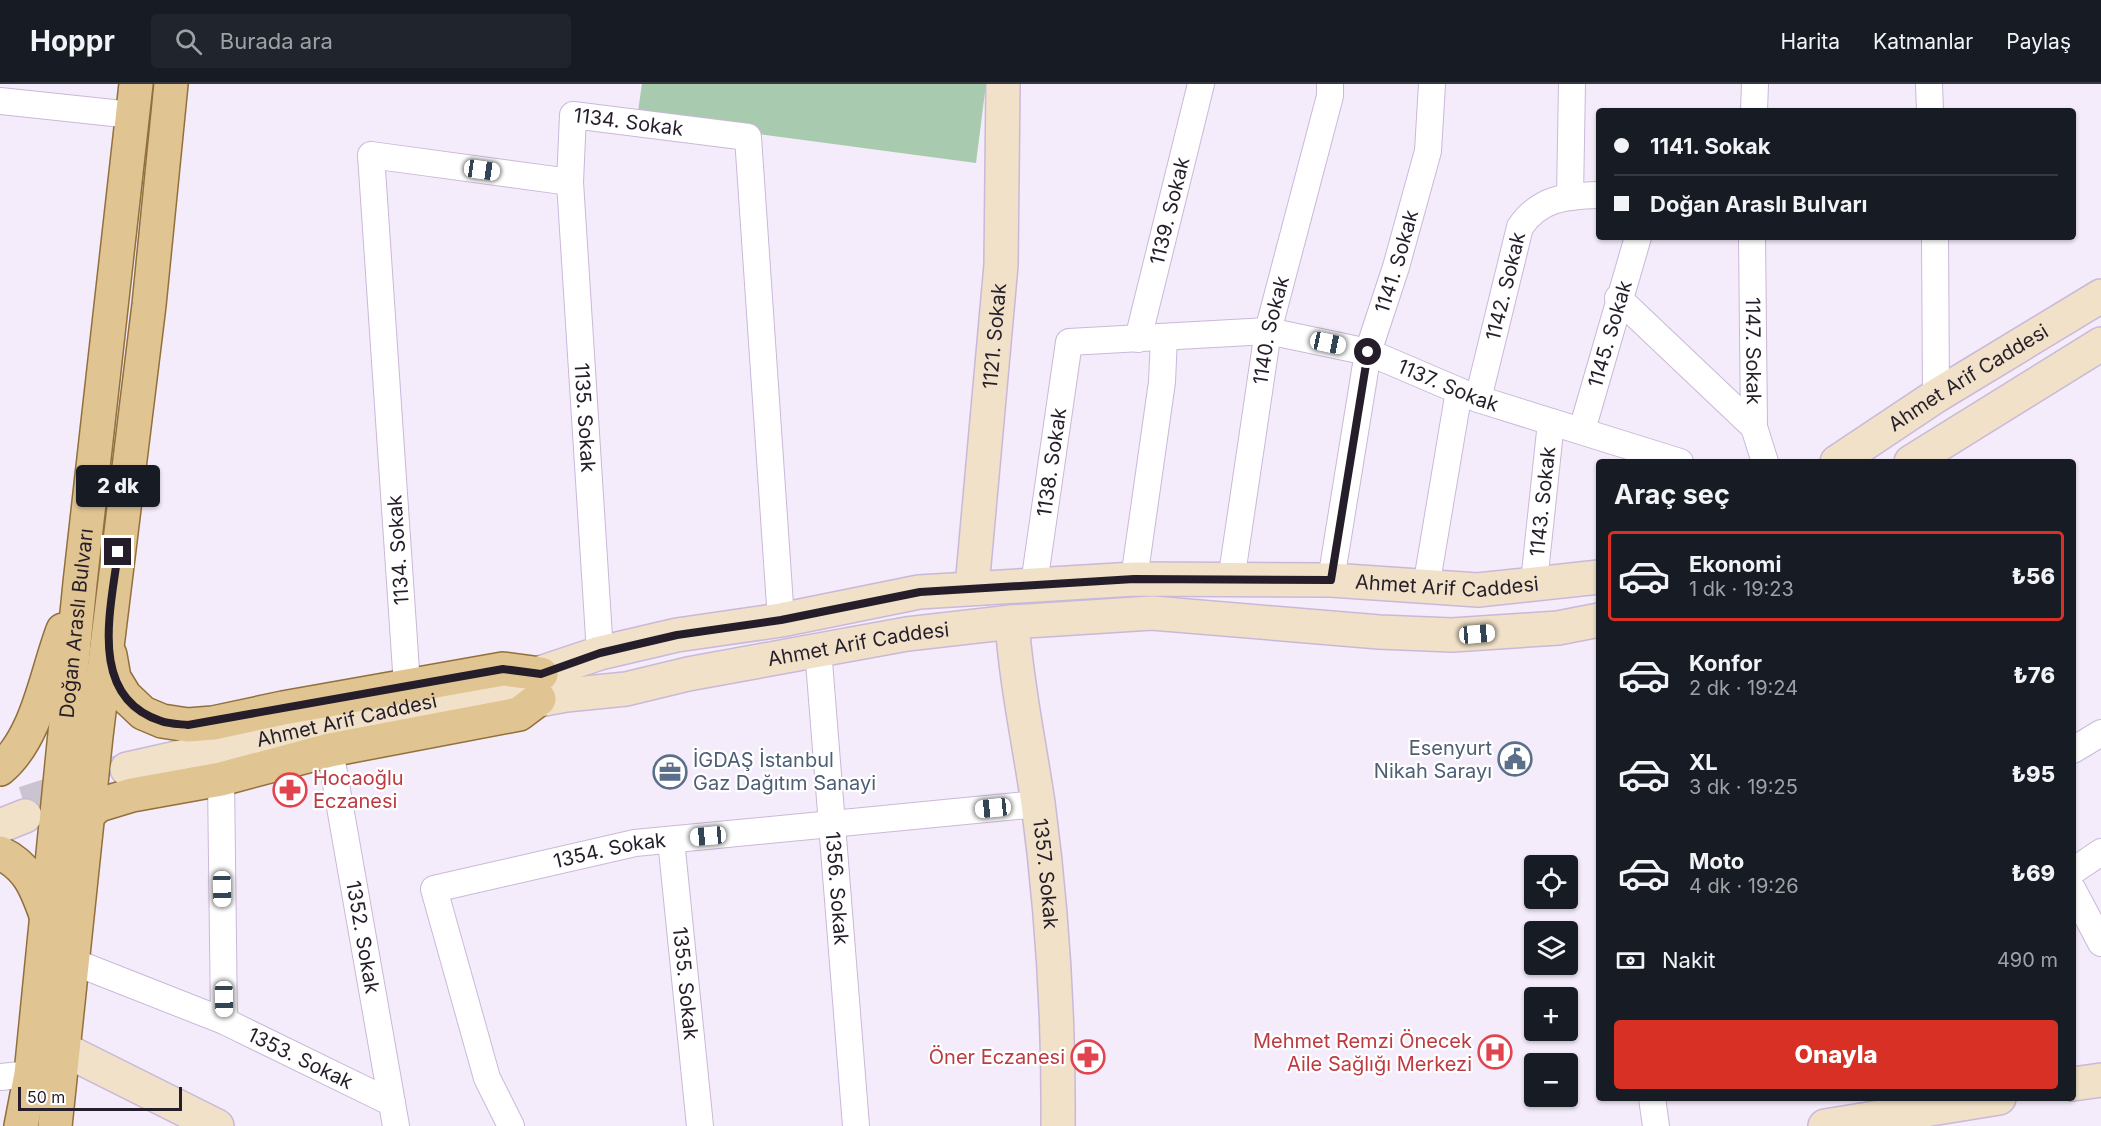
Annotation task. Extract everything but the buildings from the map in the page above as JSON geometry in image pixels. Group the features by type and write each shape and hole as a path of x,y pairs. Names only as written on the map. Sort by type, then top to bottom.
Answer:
{"main road":[{"name":"Doğan Araslı Bulvarı","path":"55,1126 65,1050 107,641 149,305 171,84"},
{"name":"Doğan Araslı Bulvarı","path":"21,1126 15,1075 46,916 80,583 134,100"},
{"path":"0,769 18,748 30,724 80,583"},
{"path":"88,814 99,805 132,795 220,779 330,750 519,714 540,687 503,669 407,685 213,723 188,725 152,717 126,696 114,678 107,641"},
{"path":"0,853 24,868 35,884 46,916"}],"street":[{"name":"1121. Sokak","path":"972,587 1001,265 1003,84"},
{"name":"1139. Sokak","path":"1138,339 1200,84"},
{"name":"1140. Sokak","path":"1231,581 1268,331 1330,96 1330,84"},
{"name":"1141. Sokak","path":"1331,580 1368,352 1396,267 1428,151 1432,84"},
{"path":"1570,196 1572,84"},
{"path":"1754,108 1755,84"},
{"path":"1929,84 1930,108"},
{"path":"0,101 134,100"},
{"name":"1134. Sokak","path":"407,685 370,155 570,182 573,115 748,137 781,620"},
{"name":"1135. Sokak","path":"570,182 600,653"},
{"name":"1142. Sokak","path":"1426,587 1468,395 1520,227 1532,210 1570,196 1596,195"},
{"name":"1145. Sokak","path":"1582,430 1618,298 1637,240"},
{"name":"1147. Sokak","path":"1752,240 1754,428 1764,459"},
{"path":"1935,240 1936,396"},
{"name":"Ahmet Arif Caddesi","path":"1842,459 1936,396 2101,296"},
{"path":"1618,298 1754,428"},
{"name":"1137. Sokak","path":"1069,342 1268,331 1368,352 1468,395 1671,459"},
{"path":"1134,579 1162,382 1164,337"},
{"name":"1138. Sokak","path":"1034,584 1069,342"},
{"name":"Ahmet Arif Caddesi","path":"1916,459 2101,344"},
{"name":"1143. Sokak","path":"1534,582 1551,422"},
{"name":"Ahmet Arif Caddesi","path":"540,687 600,653 677,635 781,620 920,592 972,587 1134,579 1331,580 1478,590 1534,582 1596,577"},
{"path":"1290,625 1322,610 1328,602 1331,580"},
{"name":"Ahmet Arif Caddesi","path":"127,776 504,685 626,689 688,674 907,634 1012,622 1152,613 1379,633 1452,635 1558,628 1596,622"},
{"name":"1357. Sokak","path":"1012,622 1014,651 1038,804 1054,963 1058,1126"},
{"path":"677,635 664,644 662,650 665,668 670,673 688,674"},
{"name":"1356. Sokak","path":"819,650 856,1126"},
{"path":"2076,748 2101,733"},
{"name":"1352. Sokak","path":"330,750 394,1115"},
{"path":"220,779 224,1021"},
{"name":"1354. Sokak","path":"511,1126 487,1078 434,889 635,843 1038,804"},
{"name":"1355. Sokak","path":"671,840 700,1126"},
{"path":"2076,869 2101,852"},
{"path":"2076,896 2101,943"},
{"name":"1353. Sokak","path":"74,962 224,1021 394,1115"},
{"path":"65,1050 217,1126"},
{"path":"2076,1084 2101,1080"},
{"path":"1652,1101 1656,1126"},
{"path":"1825,1126 1943,1110 1985,1101"}],"green space":[{"path":"642,84 986,84 976,163 637,118"}],"tunnel":[{"path":"24,803 127,769"}],"place":[{"name":"Esenyurt Nikah Sarayı","path":"1515,759"},
{"name":"İGDAŞ İstanbul Gaz Dağıtım Sanayi","path":"670,772"},
{"name":"Hocaoğlu Eczanesi","path":"290,790"},
{"name":"Mehmet Remzi Önecek Aile Sağlığı Merkezi","path":"1495,1052"},
{"name":"Öner Eczanesi","path":"1088,1057"}],"route":[{"path":"118,552 107,641 114,678 126,696 143,712 162,721 188,725 213,723 283,708 503,669 541,674 600,653 677,635 781,620 920,592 972,587 1134,579 1331,580 1368,352"}]}
